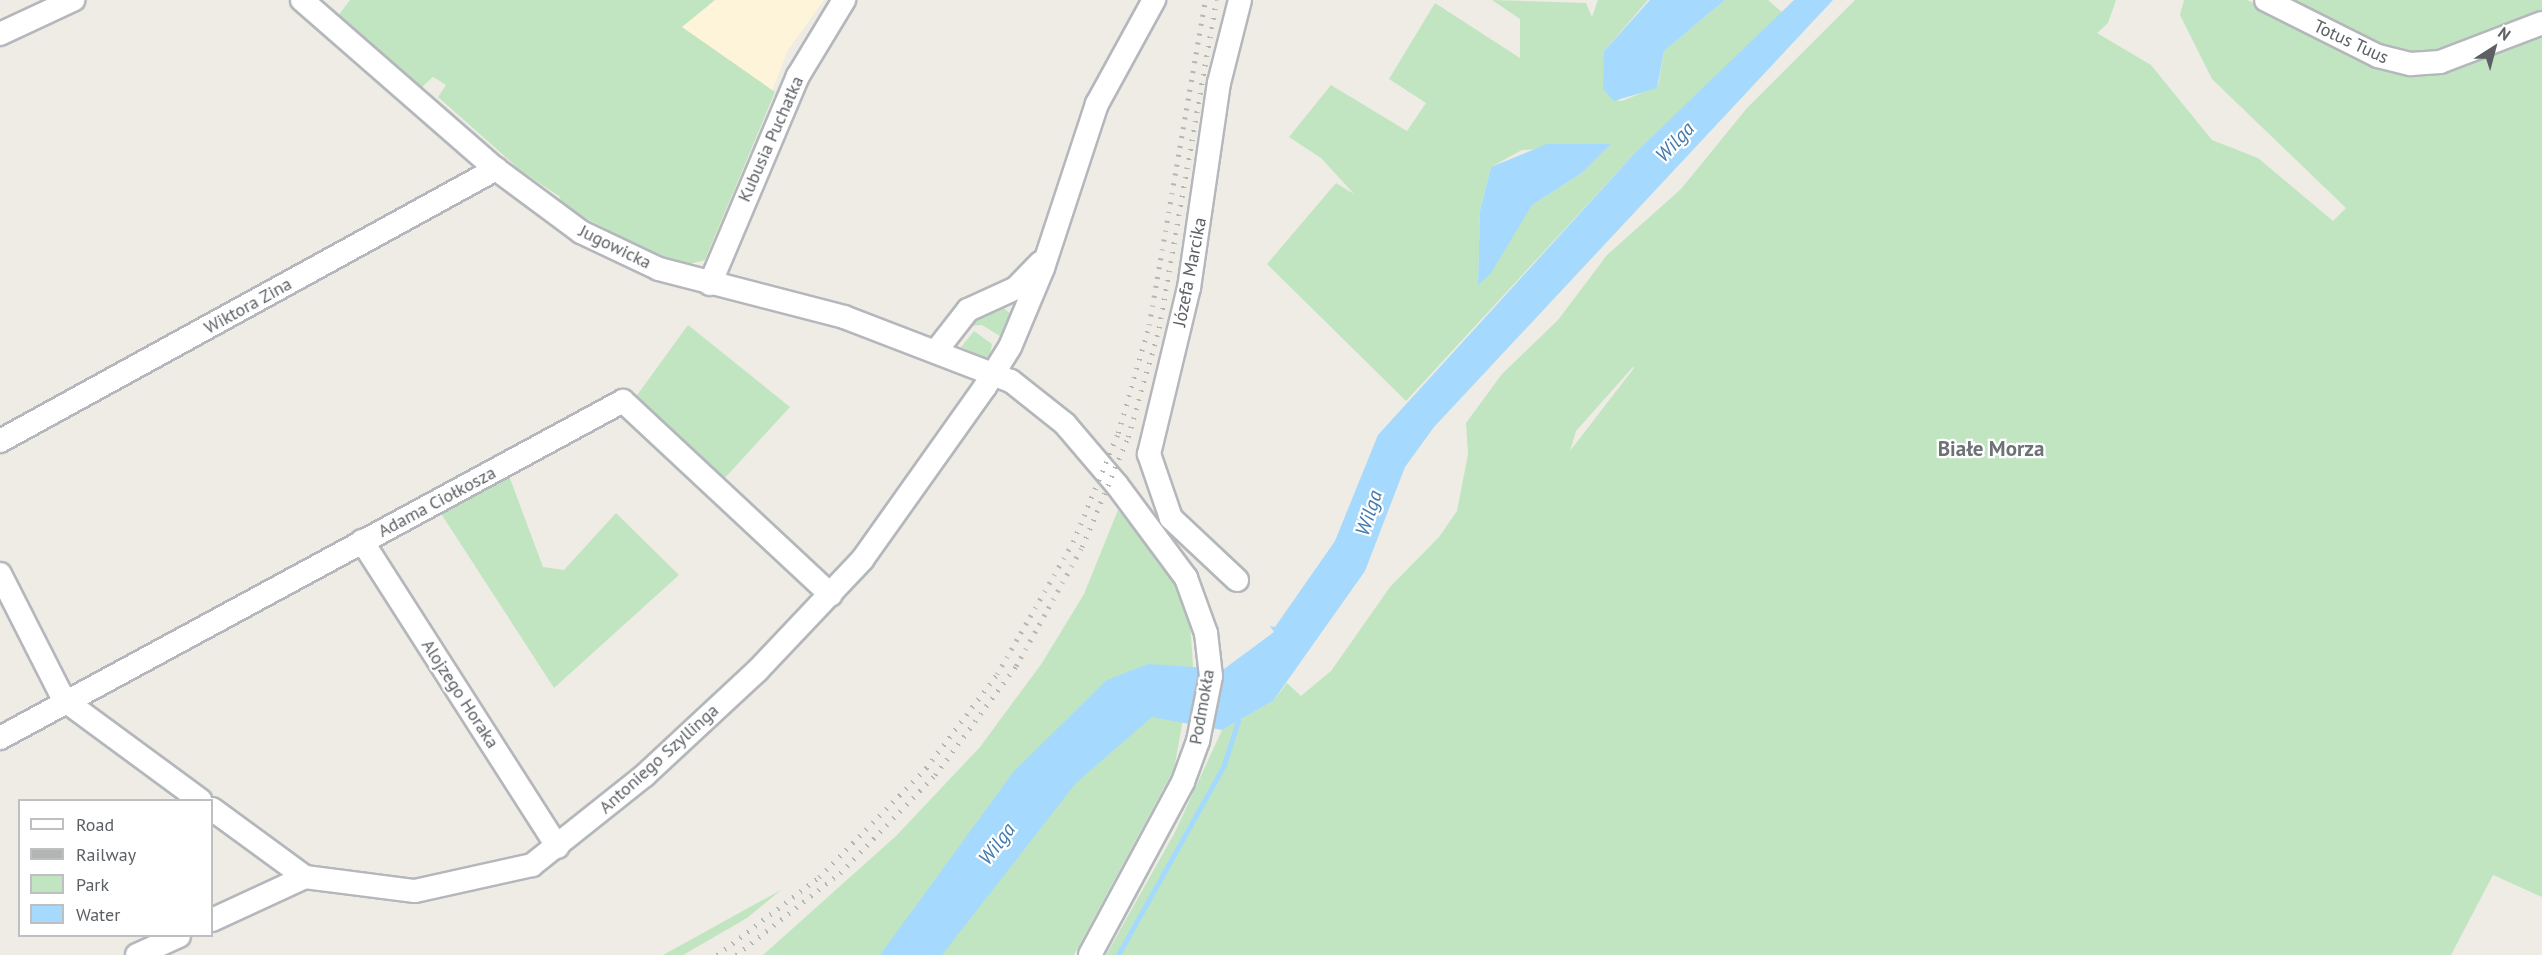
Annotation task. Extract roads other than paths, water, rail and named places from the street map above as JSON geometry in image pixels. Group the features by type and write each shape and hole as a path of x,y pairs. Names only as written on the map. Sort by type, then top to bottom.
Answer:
{"street":[{"path":"0,34 73,0"},
{"name":"Jugowicka","path":"302,0 496,169 604,246 710,284 844,317 993,373"},
{"name":"Kubusia Puchatka","path":"710,284 798,76 844,0"},
{"path":"993,373 1023,319 1049,250 1097,104 1154,0"},
{"name":"Józefa Marcika","path":"1171,518 1152,473 1149,446 1189,288 1219,83 1240,0"},
{"name":"Totus Tuus","path":"2266,0 2378,56 2411,64 2440,62 2542,23"},
{"name":"Wiktora Zina","path":"0,441 496,169"},
{"path":"936,351 968,310 1002,294 1028,277 1049,250"},
{"path":"1002,294 1023,319"},
{"name":"Podmokła","path":"993,373 1025,389 1058,418 1153,531 1195,598 1210,654 1198,741 1175,798 1090,955"},
{"name":"Antoniego Szyllinga","path":"213,810 305,877 415,891 443,889 532,865 558,847 645,775 831,596 918,487 993,373"},
{"name":"Adama Ciołkosza","path":"0,738 64,700 623,401 831,596"},
{"path":"1153,531 1171,518 1237,580"},
{"name":"Alojzego Horaka","path":"362,541 558,847"},
{"path":"0,574 64,700 197,799"},
{"path":"213,920 305,877"},
{"path":"137,955 177,937"}],"water":[{"path":"1650,0 1725,0 1664,51 1657,88 1614,101 1603,89 1604,51"},
{"name":"Wilga","path":"1794,0 1833,0 1434,427 1405,467 1365,571 1273,701 1222,730 1152,717 1076,783 942,955 880,955 1014,771 1107,680 1148,664 1224,669 1274,632 1270,626 1275,627 1335,541 1378,435 1633,155"},
{"path":"1547,144 1611,144 1582,173 1532,205 1491,273 1478,285 1480,211 1491,167"}],"waterway":[{"path":"1118,955 1224,765 1238,721"}],"railway":[{"path":"717,955 819,877 926,768 997,674 1073,542 1118,433 1149,325 1205,0"},
{"path":"736,955 840,873 935,775 1016,666 1082,547 1128,437 1159,328 1216,0"}],"district":[{"name":"Białe Morza","path":"1991,449"}]}
